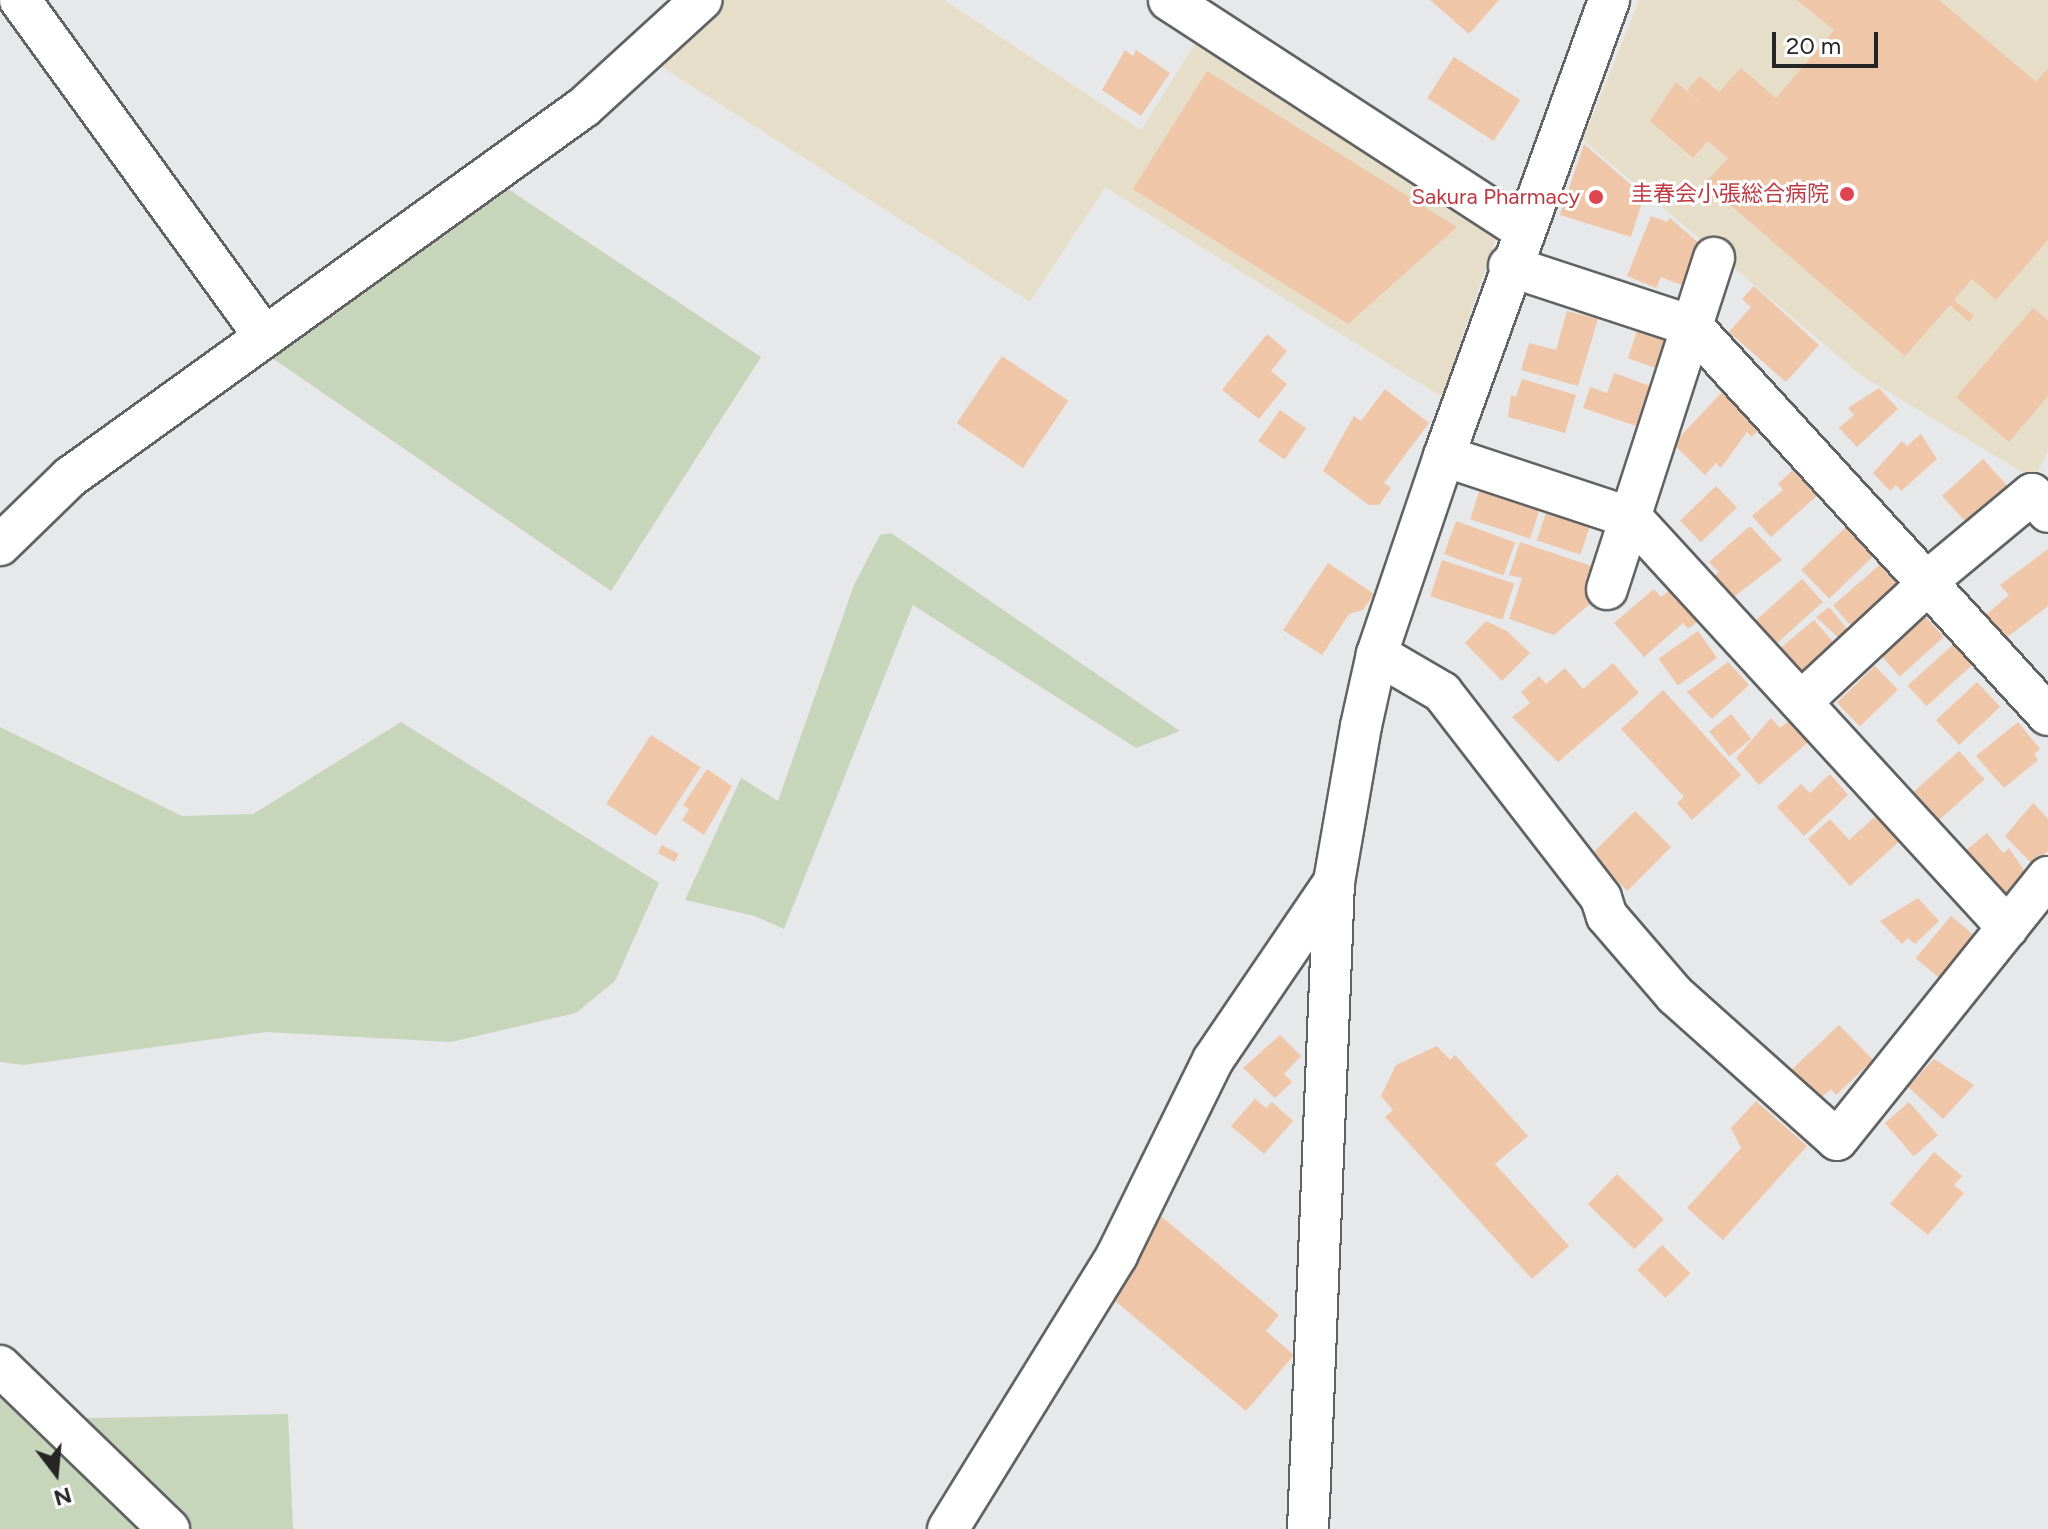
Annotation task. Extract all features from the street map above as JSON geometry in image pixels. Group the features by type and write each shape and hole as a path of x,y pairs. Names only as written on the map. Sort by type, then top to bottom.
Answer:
{"street":[{"path":"0,545 70,477 584,107 701,0"},
{"path":"1169,0 1516,248 1692,326 2048,715"},
{"path":"1308,1529 1334,882 1377,654 1516,248 1609,0"},
{"path":"37,7 264,336"},
{"path":"1607,589 1714,258"},
{"path":"1444,456 1632,518 2008,928"},
{"path":"1801,702 1926,584 2032,494 2048,512"},
{"path":"1377,654 1442,692 1601,898 1607,916 1675,995 1837,1140 2048,877"},
{"path":"948,1529 1117,1255 1213,1060 1334,882"},
{"path":"0,1366 169,1529"}],"shaded area":[{"path":"717,0 944,0 1141,130 1201,34 1499,229 1442,397 1105,187 1030,302 651,60"},
{"name":"圭春会小張総合病院","path":"1639,0 2048,0 2048,451 2034,479 1862,376 1583,140"}],"green space":[{"path":"496,181 761,357 611,591 262,351"},
{"path":"891,533 1180,731 1136,748 913,605 784,929 755,916 685,900 741,778 778,801 854,585 880,535"},
{"path":"401,722 659,883 615,981 576,1013 451,1042 266,1032 23,1065 0,1062 0,727 182,816 253,814"},
{"path":"0,1375 46,1419 288,1414 293,1529 0,1529"}],"building":[{"path":"1430,0 1499,0 1469,34"},
{"path":"1797,0 1939,0 2036,82 2048,68 2048,240 1996,300 1972,279 1954,300 1974,316 1969,322 1950,305 1905,356 1705,183 1728,158 1708,141 1693,158 1650,121 1676,82 1703,105 1687,90 1700,76 1719,92 1741,68 1776,98 1834,30"},
{"path":"1125,50 1133,56 1136,50 1170,73 1141,116 1102,90"},
{"path":"1454,57 1520,100 1494,141 1427,98"},
{"path":"1207,71 1457,227 1348,324 1133,189"},
{"path":"1584,144 1644,196 1631,237 1560,215"},
{"path":"1651,216 1667,222 1670,218 1701,245 1684,286 1661,277 1656,288 1627,276"},
{"path":"1754,286 1819,345 1786,382 1729,332 1751,307 1742,299"},
{"path":"2033,308 2048,320 2048,396 2009,442 1956,397"},
{"path":"1567,311 1598,319 1578,386 1521,370 1529,343 1556,350"},
{"path":"1639,325 1674,342 1664,371 1628,358"},
{"path":"1267,334 1287,351 1271,371 1287,384 1259,419 1222,390"},
{"path":"1002,356 1068,401 1023,468 957,423"},
{"path":"1614,373 1653,387 1639,427 1583,408 1590,387 1607,393"},
{"path":"1522,379 1576,395 1565,433 1508,417 1511,395 1516,397"},
{"path":"1726,388 1764,424 1752,437 1747,432 1721,468 1716,463 1705,475 1673,444"},
{"path":"1879,388 1898,409 1857,447 1839,428 1854,415 1848,408"},
{"path":"1385,389 1429,423 1384,483 1391,488 1379,505 1369,505 1323,471 1354,416 1361,421"},
{"path":"1280,410 1306,428 1284,459 1258,441"},
{"path":"1921,434 1937,459 1901,491 1896,485 1890,491 1873,473 1902,441 1907,446"},
{"path":"1983,459 2010,489 1969,526 1942,496"},
{"path":"1795,468 1820,493 1771,537 1752,516 1783,490 1778,484"},
{"path":"1482,483 1542,502 1530,539 1470,519"},
{"path":"1716,486 1737,508 1701,542 1680,521"},
{"path":"1547,509 1591,523 1581,555 1537,540"},
{"path":"1456,521 1515,543 1503,575 1444,554"},
{"path":"1851,522 1879,551 1829,599 1801,570"},
{"path":"1750,526 1782,560 1731,599 1712,578 1719,572 1709,562"},
{"path":"1520,542 1600,569 1591,603 1554,635 1509,619 1522,578 1509,575"},
{"path":"2048,549 2048,606 2002,641 1982,618 2009,595 2000,585"},
{"path":"1442,560 1514,583 1503,620 1430,596"},
{"path":"1883,562 1906,588 1856,632 1833,605"},
{"path":"1328,563 1374,594 1363,610 1349,614 1322,655 1283,630"},
{"path":"1802,579 1823,602 1775,645 1754,622"},
{"path":"1675,586 1702,618 1688,629 1683,623 1644,657 1614,623 1654,589 1661,597"},
{"path":"1829,607 1853,636 1844,643 1816,617"},
{"path":"1923,614 1944,637 1900,677 1879,653"},
{"path":"1814,620 1840,650 1809,676 1804,670 1799,674 1778,650"},
{"path":"1486,621 1507,631 1530,653 1502,681 1465,643"},
{"path":"1698,631 1717,658 1678,686 1659,659"},
{"path":"1956,642 1975,663 1926,706 1908,685"},
{"path":"1728,662 1749,685 1712,719 1687,692"},
{"path":"1613,663 1639,693 1558,762 1512,717 1530,703 1521,692 1539,676 1546,684 1565,668 1583,689"},
{"path":"1875,666 1898,690 1860,727 1837,703"},
{"path":"1977,682 2000,707 1959,745 1936,720"},
{"path":"1663,690 1741,775 1692,820 1677,803 1684,797 1621,729"},
{"path":"1731,714 1751,739 1729,756 1709,732"},
{"path":"1771,718 1780,728 1790,720 1808,742 1759,785 1736,758"},
{"path":"2018,722 2040,749 2034,754 2038,760 2004,788 1976,756"},
{"path":"651,735 700,767 656,836 606,804"},
{"path":"1959,751 1984,779 1935,824 1909,796"},
{"path":"707,769 732,786 704,835 682,820 689,809 683,805"},
{"path":"1830,774 1848,795 1804,836 1777,807 1801,784 1810,793"},
{"path":"2033,803 2048,819 2048,851 2033,865 2005,836"},
{"path":"1635,811 1671,847 1627,891 1591,855"},
{"path":"1879,813 1902,839 1850,886 1808,839 1830,819 1849,840"},
{"path":"1987,833 2003,853 2009,848 2030,879 2005,899 1965,851"},
{"path":"662,845 679,854 675,862 658,853"},
{"path":"1918,898 1939,921 1915,944 1908,938 1902,944 1880,921"},
{"path":"1951,916 1981,941 1946,983 1916,958"},
{"path":"1839,1025 1873,1060 1836,1095 1831,1089 1817,1101 1789,1072"},
{"path":"1280,1035 1301,1056 1284,1074 1292,1082 1275,1098 1243,1068"},
{"path":"1437,1046 1450,1060 1455,1055 1528,1136 1495,1164 1569,1246 1532,1279 1385,1117 1393,1110 1381,1096 1396,1065"},
{"path":"1934,1059 1974,1085 1943,1119 1908,1087"},
{"path":"1255,1099 1266,1108 1272,1102 1293,1121 1264,1154 1231,1126"},
{"path":"1756,1101 1807,1146 1723,1240 1687,1208 1741,1148 1731,1128"},
{"path":"1909,1102 1938,1135 1914,1156 1885,1123"},
{"path":"1934,1152 1962,1176 1954,1185 1964,1193 1928,1235 1890,1204"},
{"path":"1617,1174 1664,1219 1635,1249 1588,1204"},
{"path":"1162,1217 1279,1315 1266,1331 1294,1355 1246,1411 1101,1289"},
{"path":"1662,1245 1690,1273 1666,1298 1637,1270"}],"place":[{"name":"圭春会小張総合病院","path":"1847,194"},
{"name":"Sakura Pharmacy","path":"1596,197"}]}
